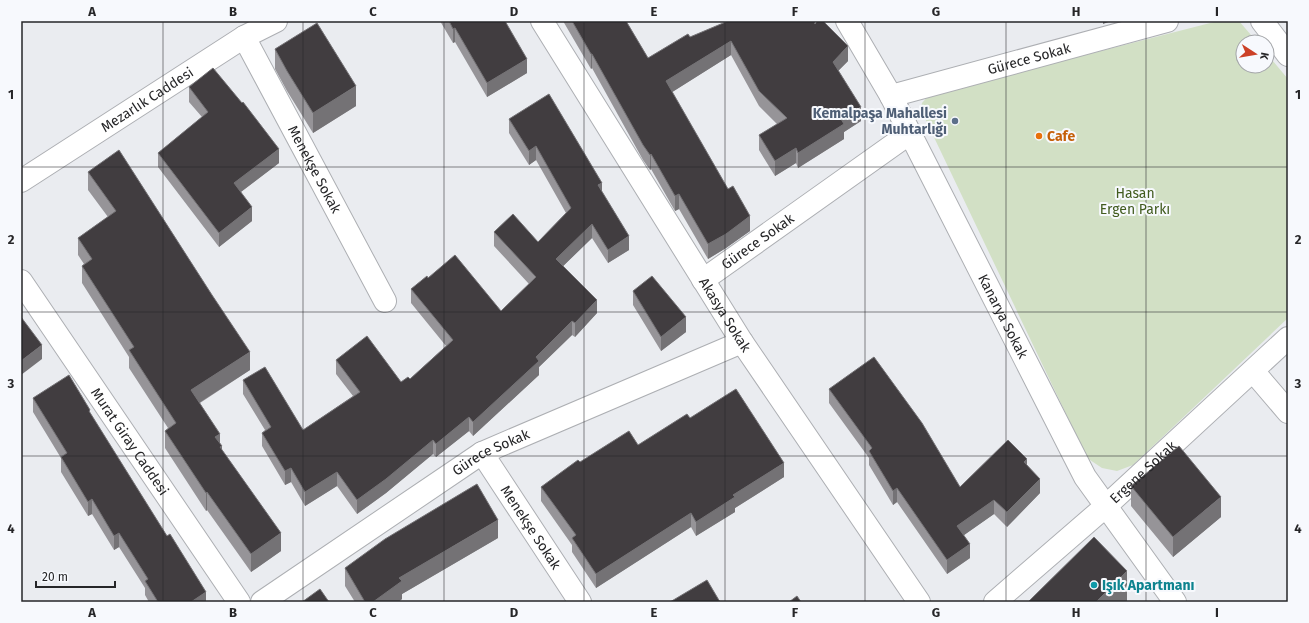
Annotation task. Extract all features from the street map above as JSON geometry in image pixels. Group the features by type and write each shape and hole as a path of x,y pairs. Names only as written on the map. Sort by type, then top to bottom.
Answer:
{"street":[{"name":"Mezarlık Caddesi","path":"21,182 244,37 276,21"},
{"name":"Akasya Sokak","path":"542,21 742,342 919,602"},
{"name":"Kanarya Sokak","path":"847,21 891,96 1085,477 1175,602"},
{"name":"Gürece Sokak","path":"891,96 1167,21"},
{"path":"1262,21 1288,55"},
{"name":"Menekşe Sokak","path":"244,37 386,301"},
{"name":"Gürece Sokak","path":"703,280 910,133"},
{"name":"Murat Giray Caddesi","path":"21,281 238,602"},
{"name":"Ergene Sokak","path":"995,602 1106,506 1288,338"},
{"name":"Gürece Sokak","path":"262,602 482,453 742,342"},
{"path":"1253,371 1288,412"},
{"name":"Menekşe Sokak","path":"482,453 580,602"}],"green space":[{"name":"Hasan Ergen Parkı","path":"1218,21 1239,21 1250,34 1235,34 1235,74 1275,74 1275,64 1288,79 1288,318 1133,465 1117,471 1102,468 1087,458 921,110 922,103 929,95"}],"building":[{"path":"449,21 505,21 527,59 487,83 455,28 453,29"},
{"path":"572,21 626,21 648,58 688,34 690,37 728,21 814,21 815,24 818,21 823,21 848,46 833,62 861,107 841,119 844,124 798,153 796,148 775,161 759,135 787,118 759,91 731,41 666,81 728,189 733,186 750,216 726,234 708,244 679,194 675,196 651,154 650,155 643,145"},
{"path":"317,23 356,86 313,113 275,49"},
{"path":"213,68 242,103 243,102 279,149 234,183 252,207 219,233 158,153 208,112 189,87"},
{"path":"549,94 602,183 598,185 629,236 608,250 592,224 556,259 597,300 575,323 572,321 536,357 539,361 473,422 469,417 436,444 433,440 386,479 357,500 337,472 305,492 291,468 285,471 262,433 271,427 243,380 265,367 303,430 360,392 336,360 367,336 401,382 408,377 410,379 453,340 411,289 427,276 428,278 455,255 501,311 536,277 494,232 513,214 538,242 571,208 536,146 529,151 509,119"},
{"path":"119,150 250,352 191,390 220,434 215,437 222,446 220,447 281,533 251,554 207,492 206,493 165,431 176,423 129,350 134,347 82,266 92,259 78,238 116,211 88,172"},
{"path":"652,276 686,317 661,337 633,291"},
{"path":"21,317 42,345 21,361"},
{"path":"874,357 922,423 960,487 1008,440 1027,459 1024,462 1040,479 1007,512 994,500 957,526 970,544 947,560 897,488 893,491 869,451 872,448 829,389"},
{"path":"69,375 90,410 89,411 167,536 170,534 206,592 191,602 158,602 145,581 148,579 119,533 114,536 92,499 88,502 61,457 67,453 33,398"},
{"path":"736,389 784,463 733,495 735,497 696,522 691,513 596,574 572,538 576,535 541,487 578,460 580,462 629,431 638,445 687,414 690,418"},
{"path":"1179,446 1221,497 1173,537 1131,486"},
{"path":"477,484 498,520 399,578 402,581 373,602 365,602 345,568 385,539"},
{"path":"1094,537 1127,571 1096,602 1028,602"},
{"path":"707,580 720,602 670,602"},
{"path":"320,589 329,602 302,602"},
{"path":"797,596 801,602 789,602"}],"place":[{"name":"Kemalpaşa Mahallesi Muhtarlığı","path":"955,121"},
{"name":"Cafe","path":"1039,136"},
{"name":"Işık Apartmanı","path":"1094,585"}]}
